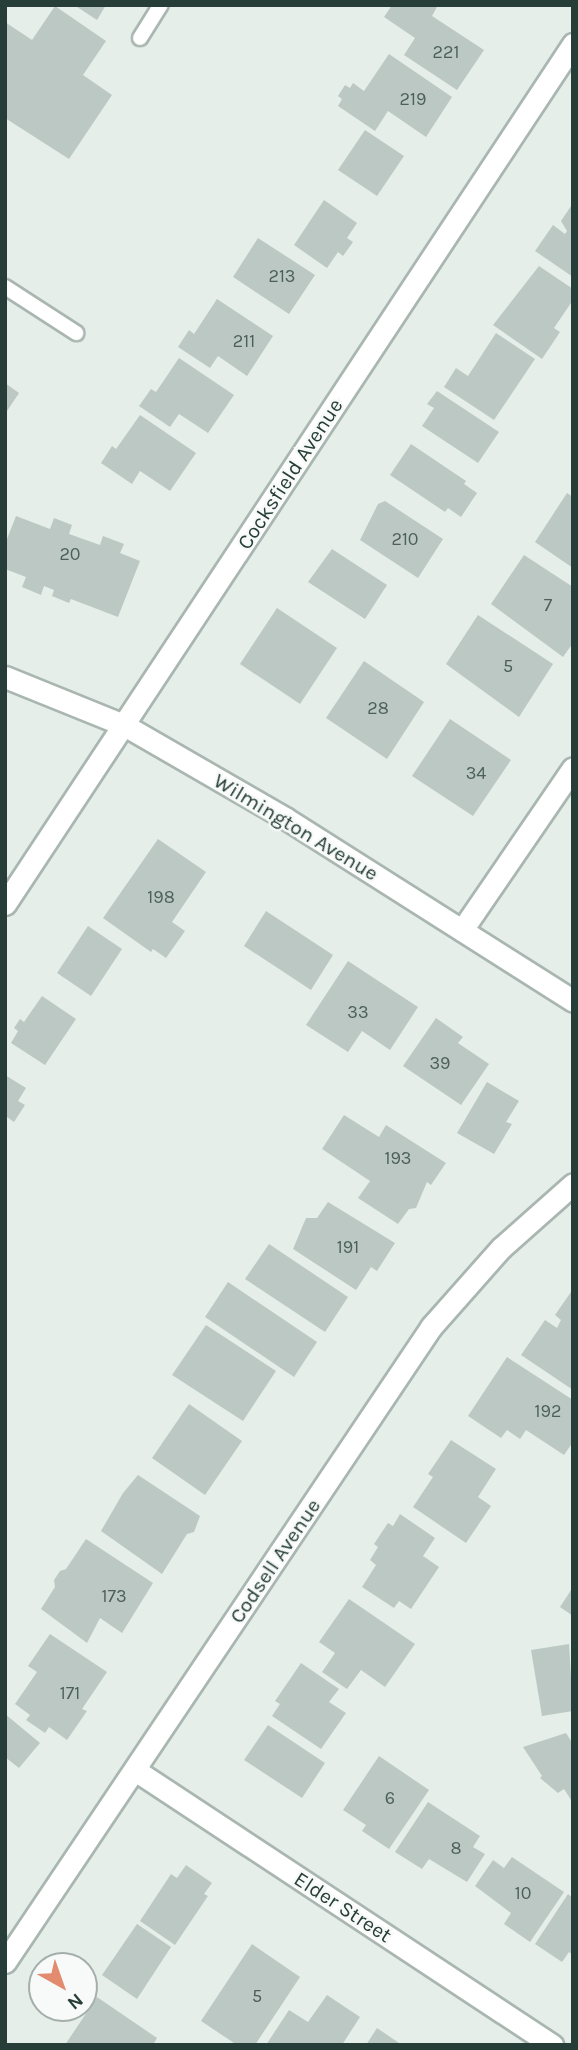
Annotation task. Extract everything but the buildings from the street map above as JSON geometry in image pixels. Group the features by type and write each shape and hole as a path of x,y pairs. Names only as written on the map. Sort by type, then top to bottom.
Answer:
{"street":[{"name":"Cocksfield Avenue","path":"5,904 573,44"},
{"name":"Wilmington Avenue","path":"5,677 124,725 285,818 573,1001"},
{"path":"462,930 573,768"},
{"name":"Codsell Avenue","path":"5,1962 431,1328 501,1248 573,1184"},
{"name":"Elder Street","path":"135,1770 552,2045"}],"lane":[{"path":"139,38 161,5"},
{"path":"5,287 75,333"}]}
